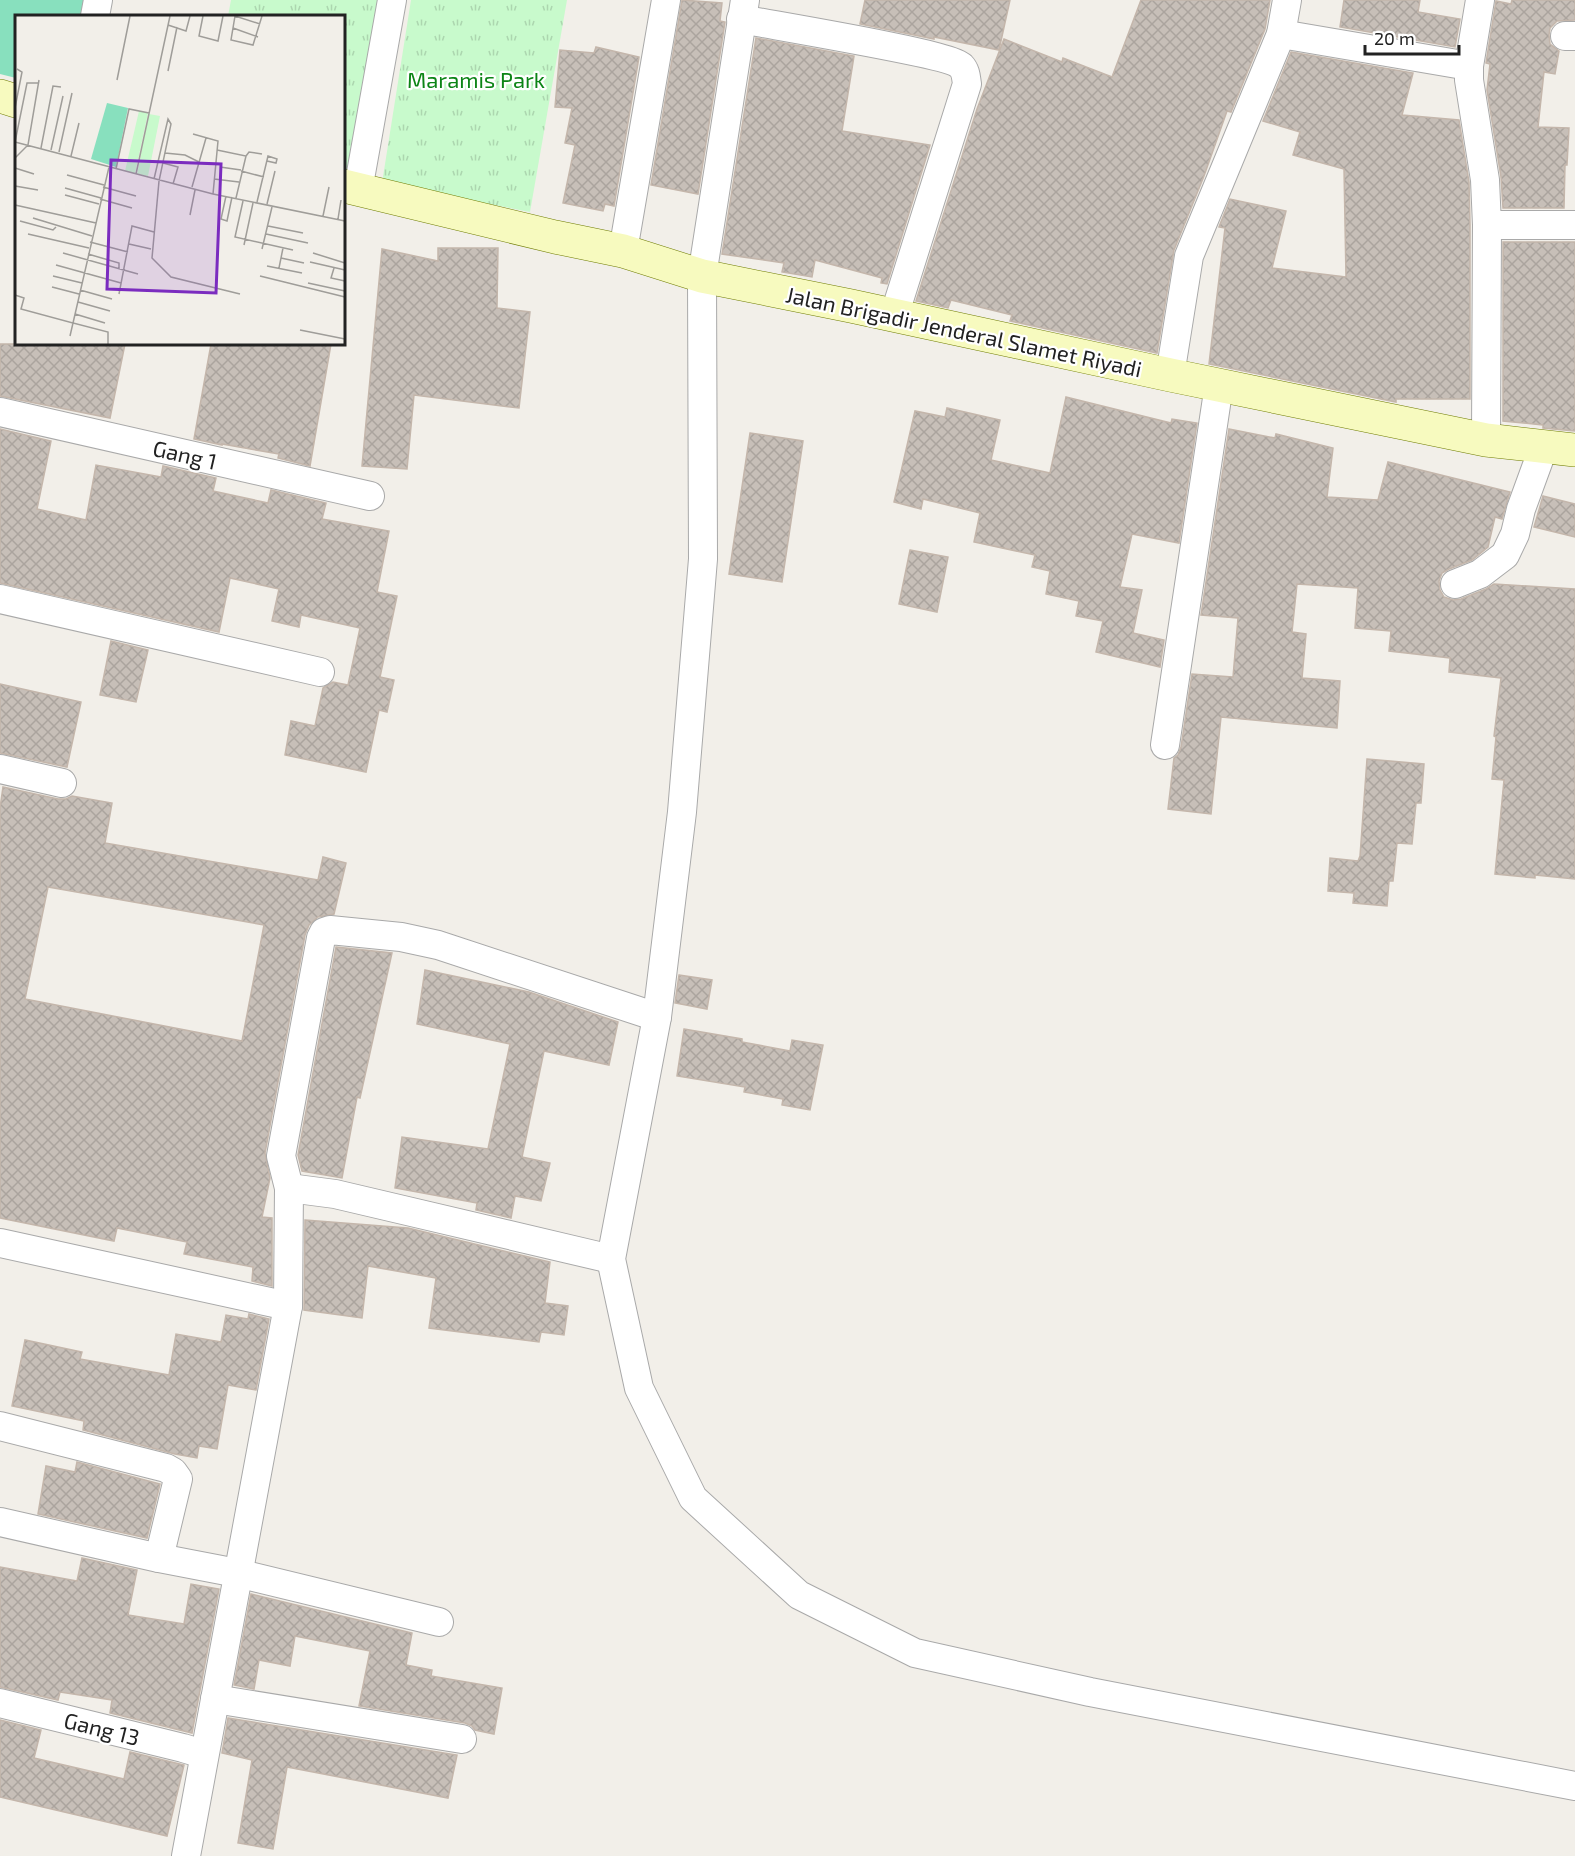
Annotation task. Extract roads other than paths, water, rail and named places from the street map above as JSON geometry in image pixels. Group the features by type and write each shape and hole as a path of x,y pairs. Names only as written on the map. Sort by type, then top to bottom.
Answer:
{"main road":[{"path":"0,96 15,101"},
{"name":"Jalan Brigadir Jenderal Slamet Riyadi","path":"351,188 623,251 702,276 1486,440 1560,448"}],"street":[{"path":"95,15 98,0"},
{"path":"351,188 392,0"},
{"path":"623,251 666,0"},
{"path":"1170,375 1189,256 1204,215 1281,34 1287,0"},
{"path":"1480,0 1470,66 1471,101 1485,180 1487,225 1486,440"},
{"path":"894,316 967,84 966,75 962,67 952,61 743,10 702,276 703,560 682,812 657,1017 611,1259 639,1388 693,1497 799,1595 915,1653 1090,1692 1575,1786"},
{"path":"1281,34 1470,66"},
{"path":"1487,225 1575,225"},
{"path":"1165,745 1219,385"},
{"name":"Gang 1","path":"0,412 370,496"},
{"path":"1455,584 1480,574 1505,555 1515,534 1521,509 1560,448"},
{"path":"0,599 320,672"},
{"path":"0,769 62,783"},
{"path":"186,1856 288,1306 289,1188 281,1156 321,938 324,932 330,930 400,937 438,945 657,1017"},
{"path":"289,1188 335,1194 611,1259"},
{"path":"0,1243 288,1306"},
{"path":"0,1426 166,1468 173,1472 178,1479 159,1558"},
{"path":"0,1522 237,1573 439,1622"},
{"path":"215,1699 462,1738"},
{"name":"Gang 13","path":"0,1703 204,1754"}],"park label":[{"name":"Maramis Park","path":"476,79"}]}
